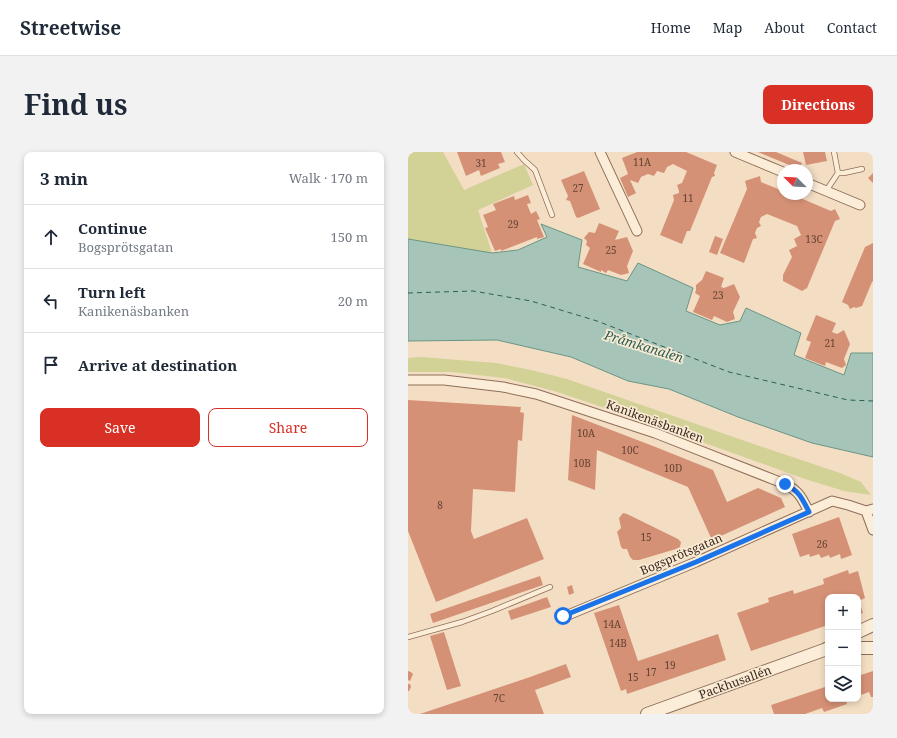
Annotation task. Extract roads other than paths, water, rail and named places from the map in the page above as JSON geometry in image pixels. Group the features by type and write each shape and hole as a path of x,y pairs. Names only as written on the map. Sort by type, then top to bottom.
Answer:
{"street":[{"path":"600,152 637,231"},
{"path":"735,152 777,170"},
{"path":"813,186 860,205"},
{"name":"Kanikenäsbanken","path":"408,380 444,380 503,387 536,394 578,407 655,433 794,488 809,512"},
{"path":"809,512 832,501 870,510 873,530"},
{"name":"Bogsprötsgatan","path":"563,616 696,562 809,512"},
{"path":"861,631 873,625"},
{"path":"861,648 873,648"},
{"name":"Packhusallén","path":"647,714 825,649"}],"lane":[{"path":"517,152 535,170 552,215"},
{"path":"826,191 838,173 834,152"},
{"path":"838,173 862,169"},
{"path":"408,637 462,622 550,587"}],"water":[{"name":"Pråmkanalen","path":"541,224 582,240 578,267 627,281 638,263 693,288 686,311 720,325 740,321 746,308 801,333 794,355 844,375 851,353 873,353 873,457 812,443 738,417 669,389 628,381 571,357 497,340 408,341 408,239 492,253 518,250 547,237"}]}
